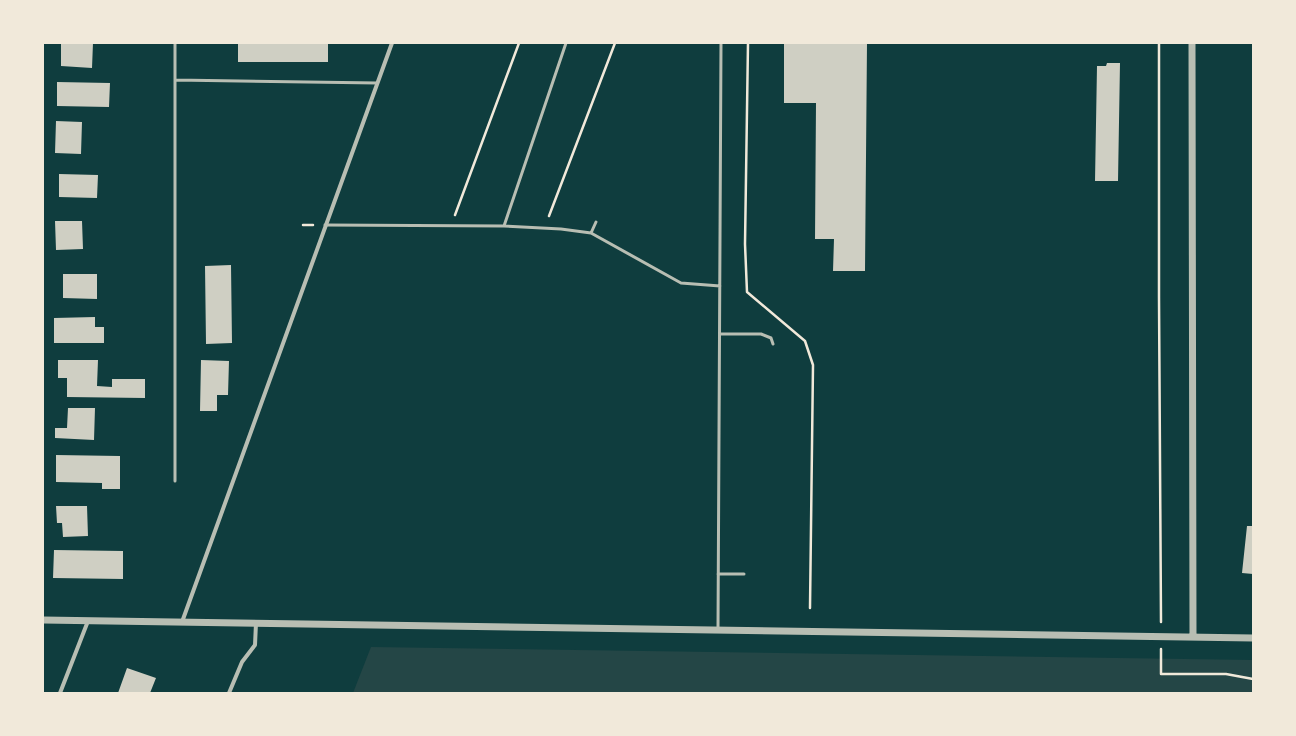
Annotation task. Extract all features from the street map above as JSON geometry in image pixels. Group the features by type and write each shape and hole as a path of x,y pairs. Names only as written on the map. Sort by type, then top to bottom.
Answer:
{"street":[{"path":"182,622 392,43"},
{"path":"1192,43 1193,637"},
{"path":"43,620 1253,638"},
{"path":"60,693 88,620"},
{"path":"229,693 242,662 255,645 256,623"}],"lane":[{"path":"175,43 175,481"},
{"path":"504,226 566,43"},
{"path":"718,630 721,43"},
{"path":"175,80 377,83"},
{"path":"591,233 596,222"},
{"path":"325,225 504,226 545,228 591,233 681,283 720,286"},
{"path":"720,334 761,334 771,338 773,344"},
{"path":"718,574 744,574"}],"path":[{"path":"450,226 519,43"},
{"path":"545,228 616,43"},
{"path":"748,43 745,197 747,292 806,341 813,365 810,608"},
{"path":"1159,43 1159,305 1162,674 1226,674 1253,679"}],"shaded area":[{"path":"371,647 1253,660 1253,693 353,693"}],"building":[{"path":"61,43 93,43 92,68 61,66"},
{"path":"238,43 328,43 328,62 238,62"},
{"path":"784,43 867,43 865,271 833,271 834,239 815,239 816,103 784,103"},
{"path":"1107,63 1120,63 1118,181 1095,181 1097,66 1106,66"},
{"path":"57,82 110,83 109,107 57,106"},
{"path":"56,121 82,122 81,154 55,153"},
{"path":"59,174 98,175 97,198 59,197"},
{"path":"55,221 82,221 83,249 56,250"},
{"path":"231,265 232,343 206,344 205,266"},
{"path":"63,274 97,274 97,299 63,298"},
{"path":"95,317 95,327 104,327 104,343 54,343 54,318"},
{"path":"58,360 98,360 97,386 112,387 112,379 145,379 145,398 67,397 67,378 58,378"},
{"path":"201,360 229,361 228,395 217,395 217,411 200,411"},
{"path":"68,408 95,408 94,440 55,438 55,428 67,428"},
{"path":"56,455 120,456 120,489 102,489 102,483 56,482"},
{"path":"56,506 87,506 88,536 63,537 62,523 57,523"},
{"path":"1247,526 1253,526 1253,574 1242,573"},
{"path":"54,550 123,551 123,579 53,578"},
{"path":"127,668 156,678 150,693 118,693"}]}
